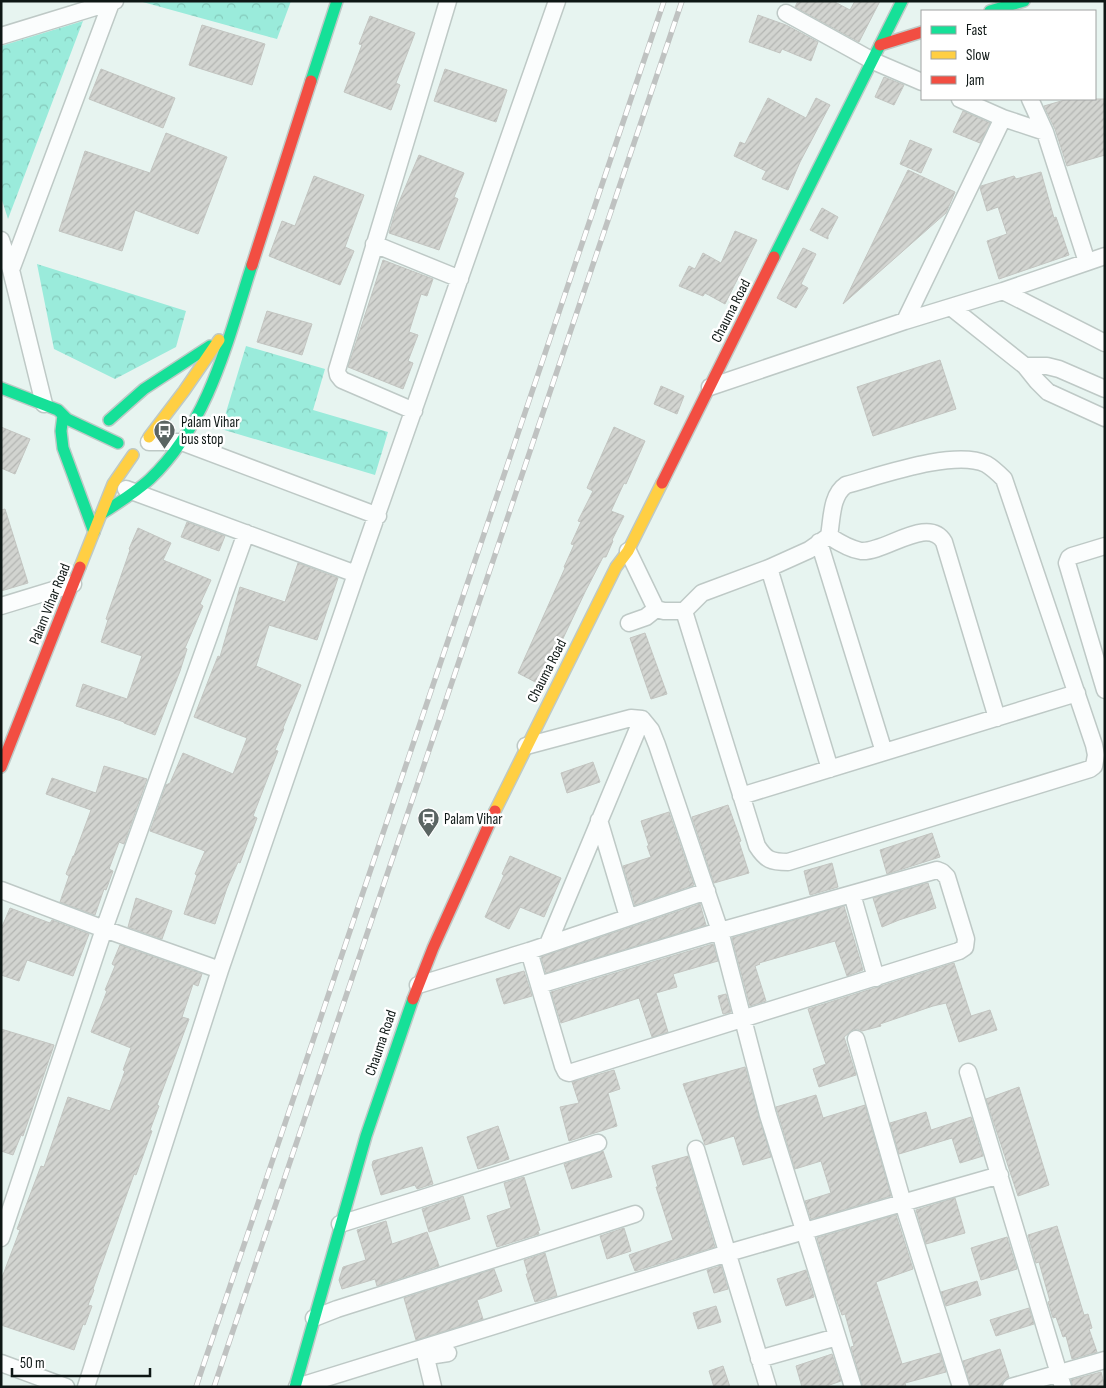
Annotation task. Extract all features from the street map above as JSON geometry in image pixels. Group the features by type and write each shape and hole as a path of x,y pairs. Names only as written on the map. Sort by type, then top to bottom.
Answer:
{"street":[{"path":"101,514 134,492 166,463 182,442 207,396 223,354 338,1"},
{"path":"414,411 342,380 338,375 338,362 448,1"},
{"path":"86,1387 220,970 356,574 378,516 557,1"},
{"name":"Chauma Road","path":"296,1387 340,1224 392,1054 418,985 486,830 526,746 616,566 628,551 902,1"},
{"path":"993,10 1024,1"},
{"path":"1,36 113,2"},
{"path":"11,270 113,2"},
{"path":"786,13 873,61 921,82"},
{"path":"880,44 921,32"},
{"path":"962,100 1003,118 1044,132"},
{"path":"1030,100 1044,132 1087,262"},
{"path":"905,321 1003,118"},
{"path":"1,240 55,410 61,431 63,448 94,532"},
{"path":"374,244 460,280"},
{"path":"710,387 1105,256"},
{"path":"1003,291 1105,342"},
{"path":"952,308 1025,366 1048,392 1105,418"},
{"path":"133,455 123,452 118,443 118,433 122,427 105,419 144,389 220,339 232,325"},
{"name":"Palam Vihar Road","path":"1,768 8,733 73,584 113,484 133,455 143,452 148,435 184,391 220,339"},
{"path":"1025,366 1046,366 1059,369 1105,389"},
{"path":"1,388 55,410 67,419 118,443"},
{"path":"55,410 70,408 78,411"},
{"path":"148,435 182,442 378,516"},
{"path":"684,611 757,846 762,854 775,862 788,862 1090,769 1094,766 1096,755 1077,693 1004,479 994,470 984,464 964,460 936,462 846,485 838,492 824,539 884,752"},
{"path":"113,484 356,574"},
{"path":"824,539 862,551 877,548 923,532 935,533 941,537 997,718"},
{"path":"1,1238 104,929 246,534"},
{"path":"656,609 684,611 702,593 809,550 824,539"},
{"path":"1105,546 1072,556 1067,563 1105,690"},
{"path":"628,551 656,609"},
{"path":"768,568 830,769"},
{"path":"1,606 73,584"},
{"path":"629,623 646,617 656,609"},
{"path":"741,796 1077,693"},
{"path":"526,746 631,718 642,719 651,730 720,931 768,1115 853,1387"},
{"path":"548,944 642,719"},
{"path":"599,820 628,917"},
{"path":"529,951 563,1066 566,1072 569,1073 959,951 965,947 966,939 947,877 937,870 720,931 540,985"},
{"path":"1,890 220,970"},
{"path":"418,985 529,951 707,892"},
{"path":"852,894 876,978"},
{"path":"856,1039 903,1203 961,1387"},
{"path":"968,1072 1061,1380"},
{"path":"340,1224 598,1143"},
{"path":"696,1149 768,1387"},
{"path":"402,1366 435,1353 728,1254 1000,1175"},
{"path":"314,1318 636,1214"},
{"path":"759,1359 837,1337"},
{"path":"296,1387 435,1353"},
{"path":"432,1387 435,1353"},
{"path":"1011,1387 1061,1380 1105,1360"},
{"path":"1,1363 66,1387"}],"green space":[{"path":"139,1 291,1 277,39"},
{"path":"83,21 8,219 1,197 1,46"},
{"path":"37,264 186,311 176,347 115,379 54,349"},
{"path":"246,346 325,369 313,410 388,432 375,475 221,429"}],"building":[{"path":"798,1 833,1 850,10 855,1 880,1 859,42 795,7"},
{"path":"758,15 786,25 818,42 811,61 782,49 780,53 749,42"},
{"path":"370,16 415,33 396,83 400,85 391,110 344,92 362,45 359,44"},
{"path":"202,25 265,44 252,85 189,65"},
{"path":"101,69 175,98 163,128 89,99"},
{"path":"445,69 507,90 496,122 434,101"},
{"path":"884,77 904,85 894,105 875,97"},
{"path":"768,98 806,118 816,98 830,105 800,162 788,190 762,179 766,171 734,156 740,142 745,144"},
{"path":"1105,99 1105,155 1067,166 1055,129 1044,106 1065,100"},
{"path":"963,111 990,123 980,143 953,132"},
{"path":"166,133 227,157 198,234 135,210 122,251 59,231 85,151 150,173"},
{"path":"910,140 932,149 921,173 900,164"},
{"path":"419,155 464,173 454,197 458,199 439,250 389,233 396,209"},
{"path":"908,170 955,192 946,213 843,304"},
{"path":"1041,172 1054,218 1056,217 1069,255 999,279 987,241 1007,234 998,207 987,211 980,188 981,186 1014,176 1016,179"},
{"path":"314,176 364,195 345,247 354,251 340,285 269,256 282,221 295,226"},
{"path":"822,208 838,217 828,239 810,230"},
{"path":"735,231 757,240 725,304 705,293 703,296 679,286 689,266 695,269 703,253 721,263"},
{"path":"803,248 816,254 801,284 808,288 796,308 777,298"},
{"path":"383,260 433,279 427,296 421,294 409,332 418,335 408,361 413,363 403,389 348,367"},
{"path":"267,311 312,324 302,355 257,342"},
{"path":"940,360 956,409 873,436 857,387"},
{"path":"661,386 684,396 677,414 654,404"},
{"path":"1,427 30,439 15,474 1,468"},
{"path":"614,427 645,441 626,484 624,483 611,511 624,516 606,557 603,557 585,592 541,685 518,673 574,545 571,544 581,522 578,521 593,491 587,488"},
{"path":"5,509 28,583 1,591 1,510"},
{"path":"187,522 225,536 219,551 181,537"},
{"path":"138,528 171,543 163,560 211,580 200,604 203,606 185,648 187,649 180,671 155,735 124,722 76,706 83,684 127,699 142,656 101,642 108,620 106,619 129,549"},
{"path":"298,563 338,578 317,640 269,625 256,666 301,685 283,728 275,750 278,751 253,816 257,818 240,863 238,862 227,888 215,924 184,914 197,875 195,874 205,851 150,831 166,785 170,783 183,753 233,774 247,738 194,717 218,656 220,657 240,587 285,602"},
{"path":"645,633 667,694 651,699 630,638"},
{"path":"593,762 600,782 567,793 561,773"},
{"path":"104,766 147,779 124,844 119,842 109,869 113,871 106,890 104,889 95,915 60,902 69,876 66,874 91,810 46,794 52,778 96,793"},
{"path":"728,805 741,841 739,842 749,873 714,883 692,817"},
{"path":"669,812 694,885 635,905 623,866 651,857 641,821"},
{"path":"932,833 940,857 887,874 880,850"},
{"path":"510,856 561,878 544,917 520,907 509,929 485,917 504,875 502,874"},
{"path":"832,863 838,887 810,895 804,871"},
{"path":"928,883 936,908 882,927 873,898"},
{"path":"136,898 172,911 162,939 128,927"},
{"path":"700,904 706,925 546,973 541,957"},
{"path":"844,906 863,970 847,976 835,941 759,963 755,966 766,1001 750,1006 732,938"},
{"path":"10,908 50,923 52,920 89,934 73,976 27,960 19,981 1,975 1,929"},
{"path":"713,944 718,961 673,974 677,987 656,993 668,1032 652,1037 639,998 561,1023 551,992"},
{"path":"120,945 202,974 198,986 193,984 182,1017 189,1019 157,1105 159,1106 150,1130 152,1131 136,1175 134,1174 93,1289 88,1305 92,1306 85,1325 83,1324 74,1350 1,1325 1,1280 20,1230 17,1229 41,1166 44,1167 68,1097 110,1111 125,1071 123,1070 131,1048 91,1032 107,991 105,990 115,966 112,964"},
{"path":"954,963 971,1016 990,1010 997,1030 959,1042 946,1003 880,1024 881,1026 862,1031 858,1029 853,1030 844,1037 856,1075 819,1087 813,1069 826,1064 808,1009"},
{"path":"524,971 532,996 504,1004 496,979"},
{"path":"726,994 731,1012 723,1014 718,996"},
{"path":"1,1029 54,1045 23,1136 21,1135 13,1155 1,1151"},
{"path":"745,1067 771,1157 743,1165 734,1136 705,1145 683,1084"},
{"path":"614,1070 620,1089 608,1093 617,1126 569,1141 560,1107 579,1103 572,1082"},
{"path":"1019,1087 1049,1185 1018,1196 986,1099"},
{"path":"816,1095 823,1118 865,1105 891,1196 811,1219 805,1201 831,1193 821,1161 795,1169 776,1107"},
{"path":"926,1112 931,1130 971,1117 983,1156 960,1163 952,1138 899,1154 890,1123"},
{"path":"498,1126 509,1159 478,1169 467,1137"},
{"path":"422,1147 433,1184 417,1189 415,1185 381,1195 372,1165 373,1161"},
{"path":"603,1151 612,1177 572,1189 564,1164"},
{"path":"688,1156 715,1247 635,1271 629,1255 673,1240 656,1187 658,1187 652,1166"},
{"path":"524,1177 540,1230 538,1231 539,1234 497,1247 487,1216 511,1208 504,1183"},
{"path":"463,1196 470,1219 429,1232 422,1209"},
{"path":"955,1198 965,1233 926,1244 916,1210"},
{"path":"896,1215 913,1269 876,1282 902,1364 940,1353 946,1372 905,1383 906,1387 863,1387 851,1347 854,1346 845,1314 842,1315 833,1291 817,1238"},
{"path":"386,1221 392,1244 427,1232 439,1266 377,1286 375,1279 342,1289 339,1280 343,1267 366,1260 357,1230"},
{"path":"1057,1226 1084,1315 1088,1314 1092,1328 1089,1329 1097,1352 1072,1359 1066,1336 1063,1337 1056,1317 1053,1318 1039,1262 1036,1263 1028,1235"},
{"path":"624,1228 631,1251 607,1259 600,1236"},
{"path":"1007,1237 1017,1269 981,1280 971,1248"},
{"path":"545,1253 557,1296 535,1302 526,1274 528,1274 524,1260"},
{"path":"721,1266 728,1289 714,1293 707,1270"},
{"path":"494,1269 502,1291 477,1300 483,1319 416,1340 404,1298"},
{"path":"806,1270 814,1297 786,1306 777,1279"},
{"path":"977,1281 981,1295 946,1306 941,1292"},
{"path":"716,1306 721,1322 698,1329 693,1313"},
{"path":"1029,1308 1034,1324 996,1336 990,1320"},
{"path":"1000,1349 1009,1377 1004,1380 1001,1387 971,1387 963,1361"},
{"path":"832,1354 841,1381 824,1387 802,1387 796,1366"},
{"path":"723,1366 730,1387 714,1387 709,1371"},
{"path":"1101,1372 1105,1387 1073,1387 1071,1380"}],"railway":[{"path":"196,1387 664,1"},
{"path":"214,1387 682,1"}],"traffic: fast":[{"path":"311,81 337,1"},
{"path":"774,257 902,1"},
{"path":"993,10 1024,1"},
{"path":"101,514 150,479 170,457 187,432 202,406 214,379 252,265"},
{"path":"109,420 144,389 210,346"},
{"path":"1,388 58,410 67,419 118,443"},
{"path":"63,415 61,431 63,448 94,532"},
{"path":"295,1387 366,1136 413,999"}],"traffic: slow":[{"path":"149,437 219,340"},
{"path":"80,567 113,484 133,455"},
{"path":"495,811 616,567 628,551 662,483"}],"traffic: jam":[{"path":"880,45 921,32"},
{"path":"252,265 311,81"},
{"path":"662,483 774,257"},
{"path":"1,767 80,567"},
{"path":"413,999 433,948 495,811"}],"place":[{"name":"Palam Vihar bus stop","path":"165,450"},
{"name":"Palam Vihar","path":"428,838"}]}
